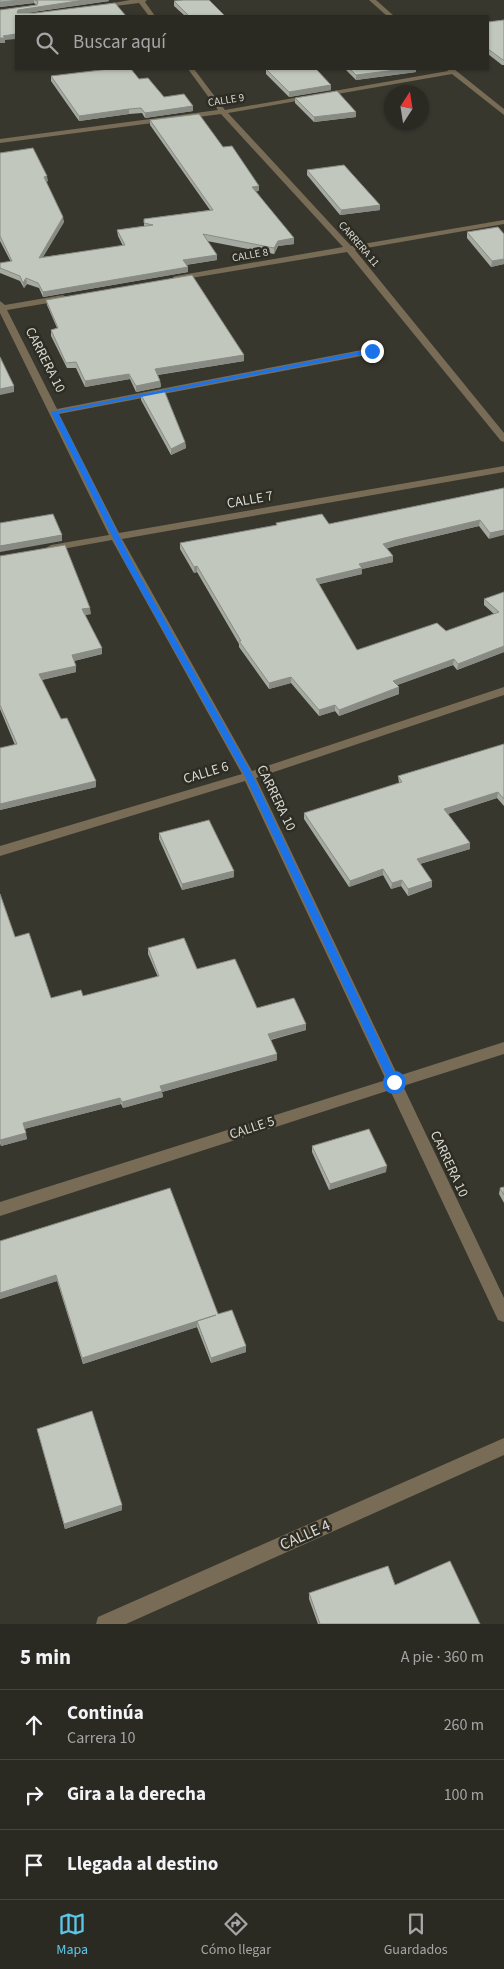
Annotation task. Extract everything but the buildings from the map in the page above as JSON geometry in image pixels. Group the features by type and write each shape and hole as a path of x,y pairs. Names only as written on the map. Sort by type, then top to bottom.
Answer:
{"street":[{"path":"140,0 151,15"},
{"path":"91,7 144,0"},
{"path":"372,0 390,15"},
{"name":"CARRERA 11","path":"192,70 223,112 350,250 504,439"},
{"path":"451,70 504,113"},
{"name":"CALLE 9","path":"0,141 223,112 451,70"},
{"name":"CALLE 8","path":"167,281 504,222"},
{"path":"1,307 70,297"},
{"name":"CARRERA 10","path":"1,307 116,537 249,776 504,1315"},
{"path":"54,412 372,351"},
{"name":"CALLE 7","path":"38,550 504,469"},
{"name":"CALLE 6","path":"0,851 249,776 504,691"},
{"name":"CALLE 5","path":"0,1209 504,1048"},
{"name":"CALLE 4","path":"105,1624 504,1446"}],"route":[{"path":"372,351 54,412 129,564 249,776 394,1082"}]}
